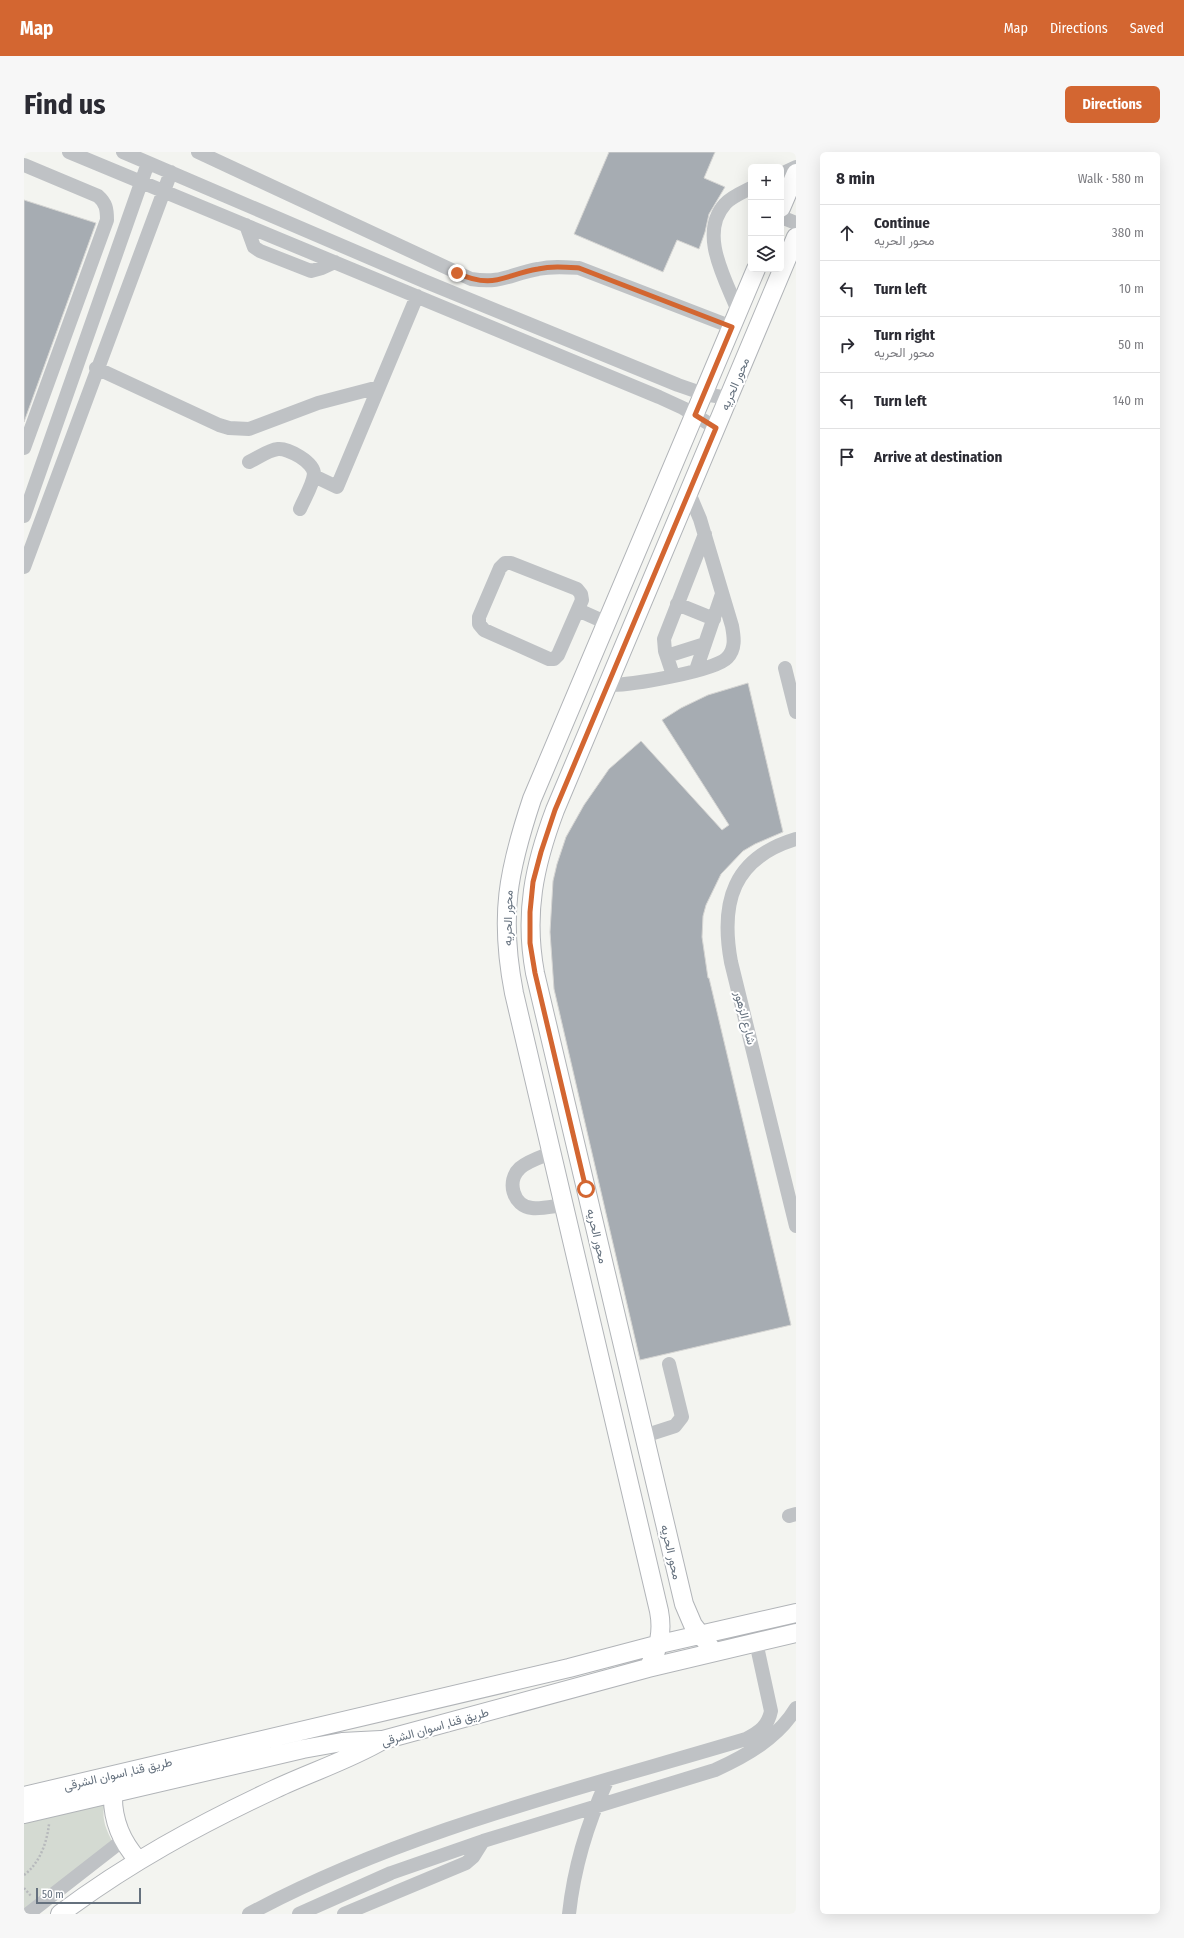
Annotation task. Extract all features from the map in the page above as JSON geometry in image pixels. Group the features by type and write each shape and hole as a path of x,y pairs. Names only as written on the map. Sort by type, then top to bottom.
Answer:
{"main road":[{"path":"784,201 796,173"},
{"name":"محور الحريه","path":"714,1652 699,1635 684,1604 538,988 530,943 531,897 541,852 555,810 609,685 796,237"},
{"name":"محور الحريه","path":"648,1668 660,1644 661,1622 659,1611 551,1153 511,976 506,926 507,893 512,861 532,799 755,272"},
{"name":"طريق قنا, اسوان الشرقى","path":"24,1796 569,1668 660,1644 796,1612"},
{"name":"طريق قنا, اسوان الشرقى","path":"60,1914 138,1860 208,1820 278,1787 347,1758 383,1740 648,1668 796,1632"},
{"path":"24,1814 318,1746 363,1740 383,1740"},
{"path":"113,1793 114,1817 123,1840 138,1860"}],"street":[{"path":"69,152 672,402 716,428"},
{"path":"123,152 438,287 678,385 704,394 728,398"},
{"path":"198,152 471,279 486,282 501,280 536,269 557,266 579,268 735,319"},
{"path":"24,516 142,183 148,162"},
{"path":"24,165 98,196 104,202 107,211 107,220 24,448"},
{"path":"784,173 796,168"},
{"path":"24,567 96,368 171,172"},
{"path":"735,319 713,242 713,229 717,215 726,203 748,190"},
{"path":"784,218 796,223"},
{"path":"246,225 252,243 260,251 310,270 322,268 335,262"},
{"path":"314,476 337,487 417,296"},
{"path":"96,368 219,424 239,430 259,426 318,403 379,387"},
{"path":"249,462 271,451 281,449 306,460 314,470 314,476 300,509"},
{"path":"609,685 630,685 696,670 720,663 732,652 734,635 704,534 689,493"},
{"path":"673,675 667,656 664,639 704,534"},
{"path":"508,563 577,589 582,597 578,610 558,655 552,660 484,630 479,620 500,568 508,563"},
{"path":"696,670 722,594"},
{"path":"677,604 714,619"},
{"path":"578,610 607,623"},
{"path":"667,656 705,644"},
{"path":"785,668 796,712"},
{"name":"شارع الزهور","path":"796,840 781,844 763,854 748,867 736,884 729,903 727,922 731,962 796,1226"},
{"path":"551,1153 521,1167 516,1173 512,1187 518,1201 531,1208 564,1205"},
{"path":"644,1436 676,1426 682,1417 669,1364"},
{"path":"299,1914 391,1873 483,1841 715,1770 746,1755 759,1740 769,1720 771,1711 756,1642"},
{"path":"249,1914 285,1894 333,1872 490,1816 746,1739 759,1740 778,1731 796,1708"},
{"path":"569,1914 577,1864 606,1781"},
{"path":"28,1914 123,1840"},
{"path":"344,1914 466,1863 473,1857 483,1841"}],"path":[{"path":"24,1875 34,1864 45,1843 49,1820 49,1808"}],"shaded area":[{"path":"99,1802 104,1806 105,1825 113,1843 24,1913 24,1820"}],"building":[{"path":"609,152 715,152 704,178 725,187 709,214 699,249 677,240 663,272 574,234"},
{"path":"24,200 96,223 24,422"},
{"path":"748,683 783,832 743,851 721,874 706,905 703,916 702,937 708,978 791,1325 640,1360 554,989 550,932 553,881 566,837 584,805 609,769 641,741 722,830 729,825 662,720 681,708 708,695"}],"route":[{"path":"457,273 471,279 486,282 501,280 536,269 557,266 579,268 732,327 695,415 716,428 555,810 545,838 533,882 530,912 530,943 532,958 586,1189"}]}
